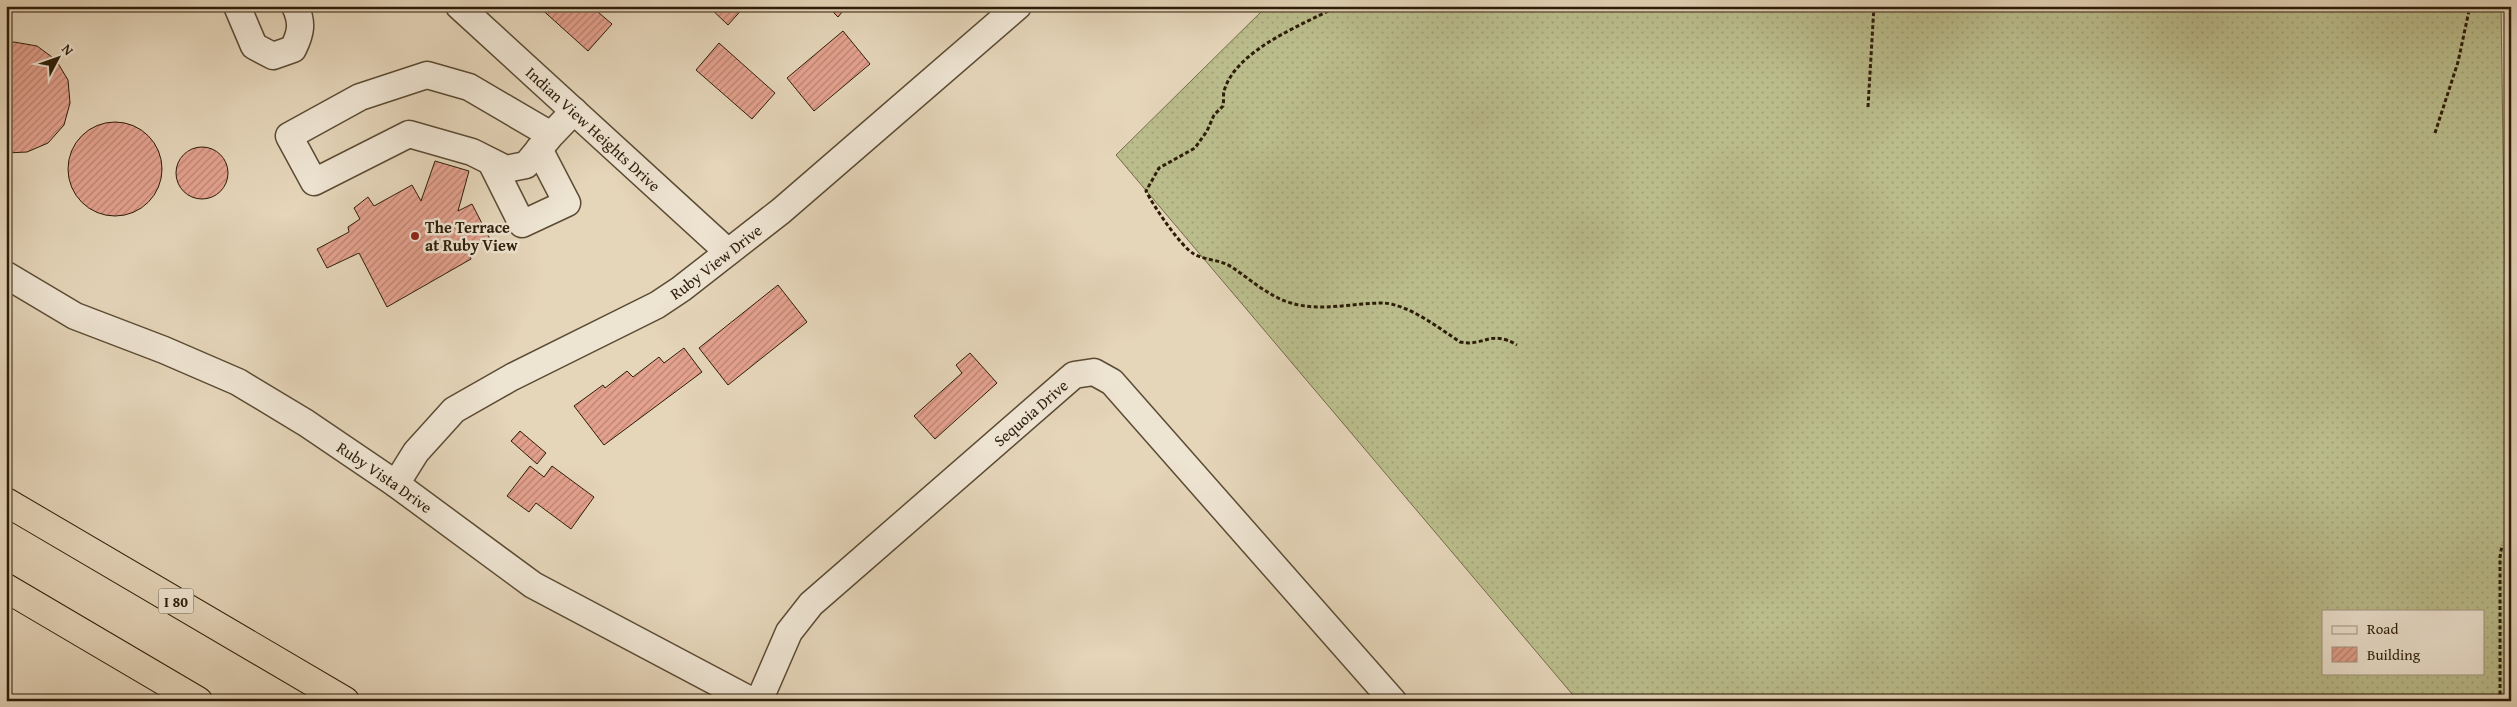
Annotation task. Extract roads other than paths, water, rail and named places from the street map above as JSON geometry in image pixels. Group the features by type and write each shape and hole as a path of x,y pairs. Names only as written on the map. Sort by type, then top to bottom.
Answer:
{"highway":[{"name":"I 80","path":"6,502 345,701"},
{"path":"6,588 198,701"}],"street":[{"path":"237,6 254,46 273,56 293,49 301,33 299,15 295,6"},
{"name":"Indian View Heights Drive","path":"459,6 728,252"},
{"name":"Ruby View Drive","path":"396,484 416,452 454,410 512,377 657,304 781,211 1018,6"},
{"path":"491,162 522,224 567,203 545,142 468,87 426,75 360,97 289,136 314,182 409,134 472,152 491,162 506,170 526,165 545,142 574,111"},
{"name":"Ruby Vista Drive","path":"6,275 75,316 164,350 238,382 306,423 396,484 533,585 752,701"},
{"name":"Sequoia Drive","path":"759,701 789,632 812,604 1074,375 1094,372 1112,382 1394,701"}],"place":[{"name":"The Terrace at Ruby View","path":"415,236"}]}
